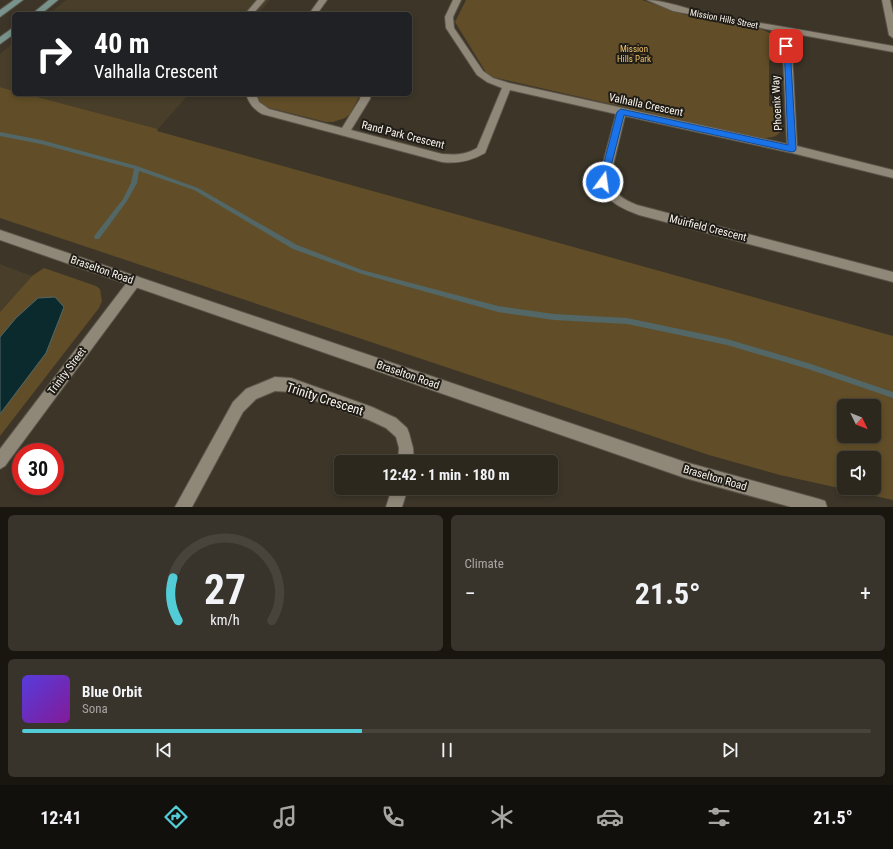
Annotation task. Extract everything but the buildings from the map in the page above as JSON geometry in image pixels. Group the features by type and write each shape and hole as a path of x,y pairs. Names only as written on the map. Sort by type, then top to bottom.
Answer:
{"main road":[{"path":"0,14 19,0"},
{"path":"39,12 54,0"},
{"path":"0,41 12,32"}],"street":[{"path":"315,12 324,0"},
{"name":"Valhalla Crescent","path":"457,0 447,22 480,73 490,80 507,86 792,149 893,174"},
{"name":"Mission Hills Street","path":"651,0 689,12 786,31 893,49"},
{"path":"886,0 893,35"},
{"name":"Phoenix Way","path":"786,31 792,149"},
{"name":"Rand Park Crescent","path":"251,96 252,102 266,112 442,158 456,160 465,158 480,150 507,86"},
{"name":"Rand Park Crescent","path":"345,132 366,96"},
{"name":"Muirfield Crescent","path":"621,112 603,182 608,193 620,204 893,277"},
{"name":"Braselton Road","path":"0,235 685,470 819,507"},
{"name":"Trinity Street","path":"0,461 135,281"},
{"name":"Trinity Crescent","path":"183,507 238,407 251,394 275,384 291,385 372,414 391,423 402,433 406,448 406,455"},
{"path":"394,507 398,495"}],"lane":[{"path":"251,12 261,0"}],"shaded area":[{"path":"66,0 270,0 260,12 51,12"},
{"path":"12,44 12,90 0,87 0,54"},
{"path":"34,96 187,96 158,129"},
{"path":"0,264 32,276 0,312"}],"green space":[{"name":"Mission Hills Park","path":"466,0 642,0 686,15 761,29 772,34 779,41 779,62 769,60 769,106 781,109 782,127 778,135 774,137 759,138 493,77 487,74 455,22"},
{"path":"0,87 12,90 12,96 34,96 158,129 157,131 893,336 893,500 870,495 881,495 881,451 837,451 837,488 780,475 709,455 0,218"},
{"path":"258,96 359,96 350,114 345,118 333,122 326,122 266,107 257,99"},
{"path":"44,268 96,286 100,289 102,301 99,308 0,436 0,312 32,276"}],"water":[{"path":"55,297 64,307 46,353 0,414 0,337 16,318 38,298"}],"waterway":[{"path":"0,134 41,142 137,168"},
{"path":"97,237 125,200 134,183 137,168"},
{"path":"137,168 196,189 295,247 362,272 498,309 554,317 627,321 727,342 808,366 893,395"}],"route":[{"path":"603,182 621,112 792,149 786,46"}]}
